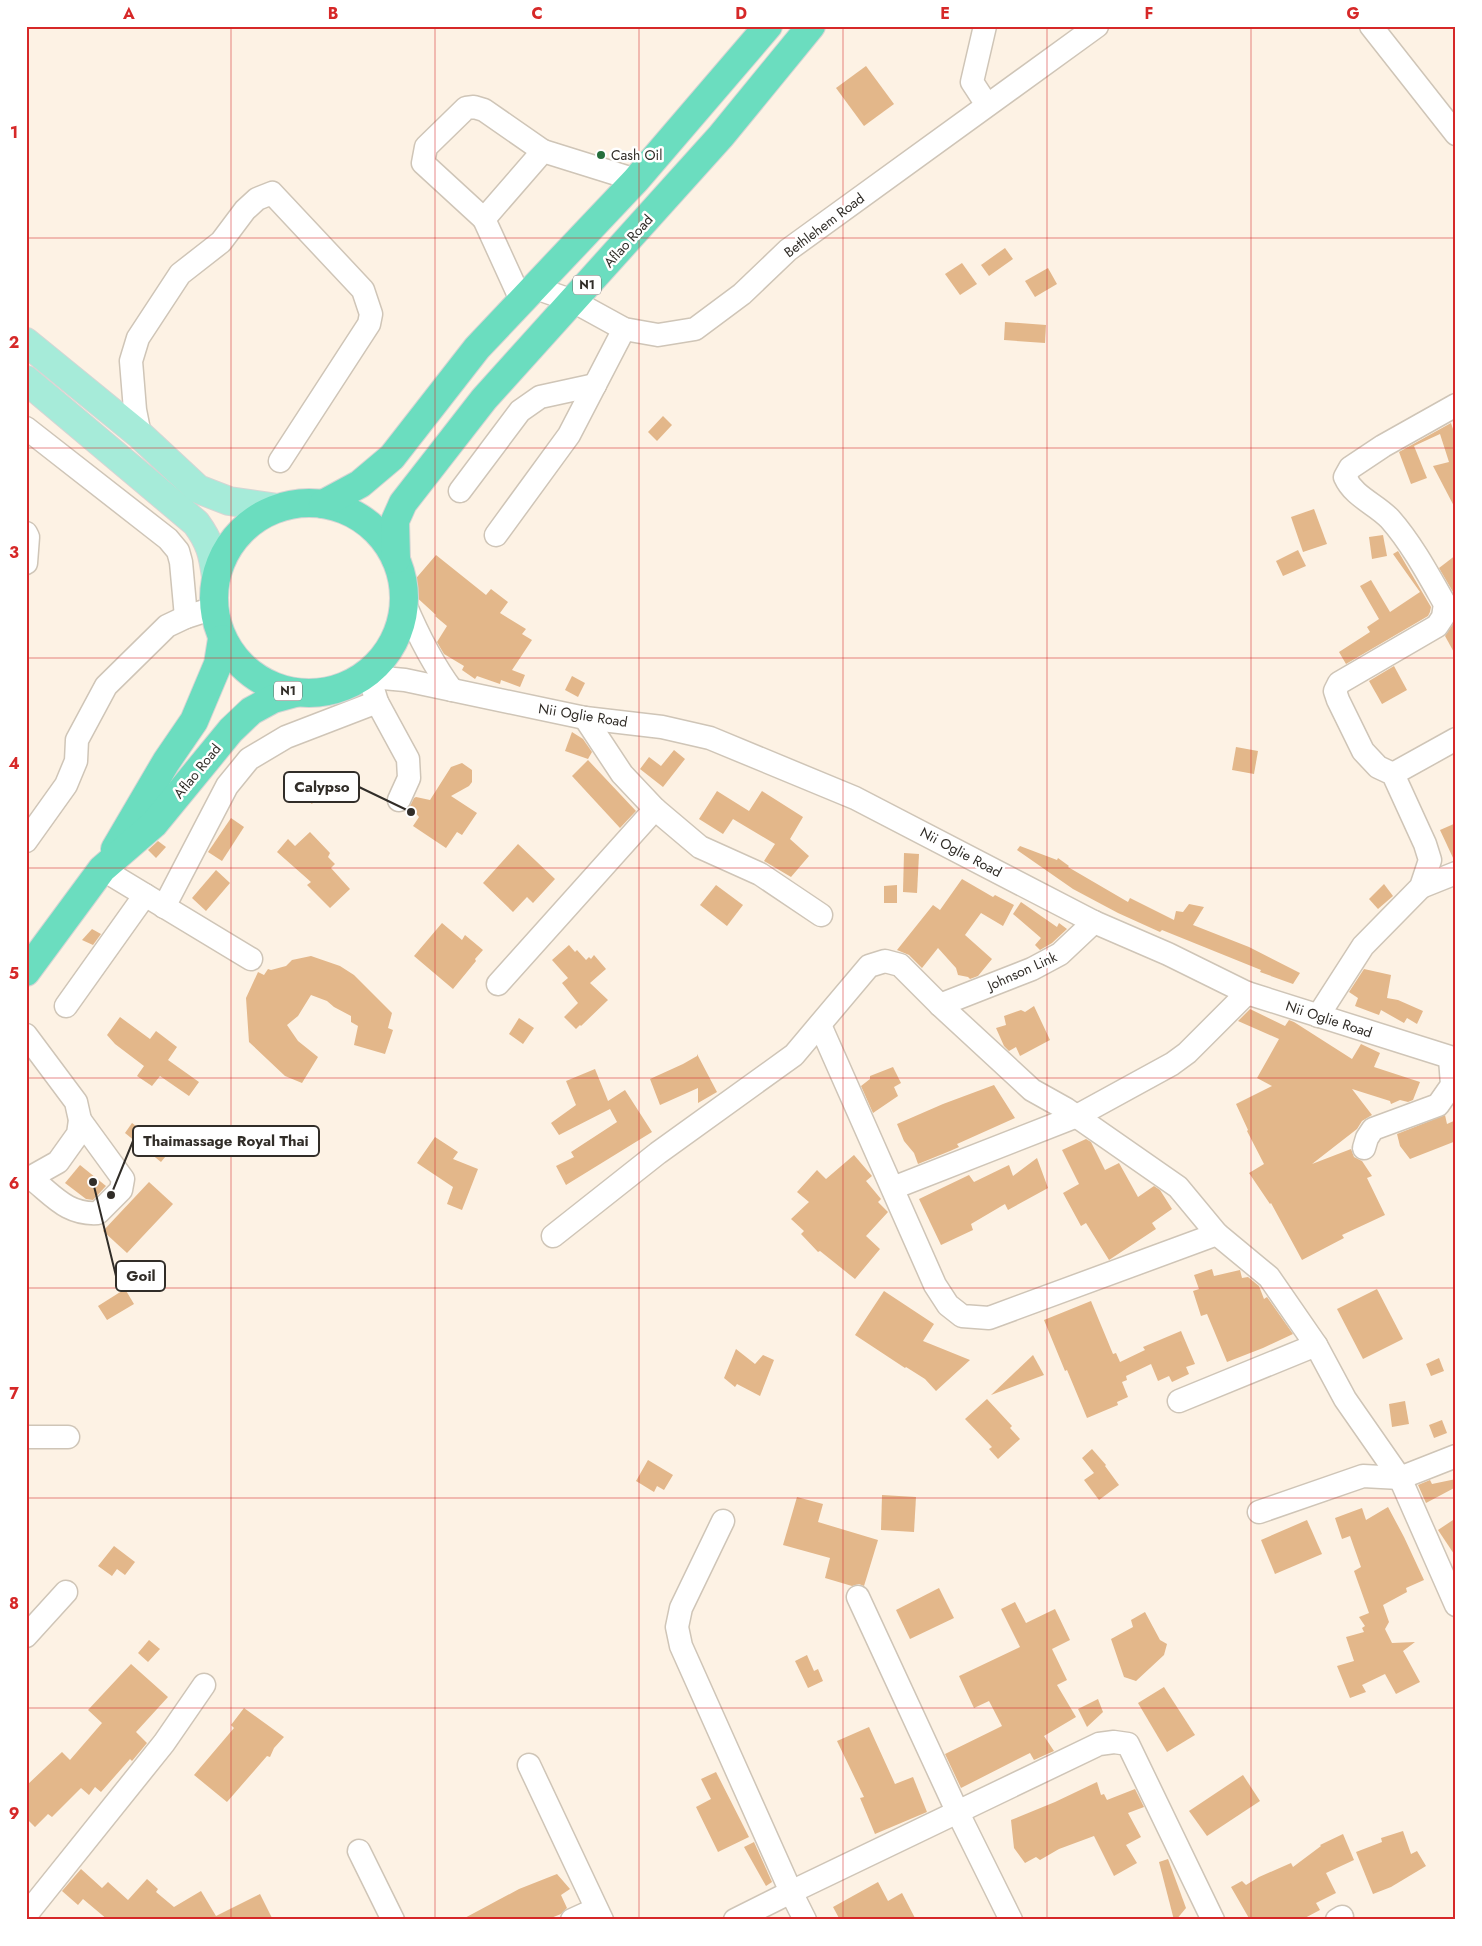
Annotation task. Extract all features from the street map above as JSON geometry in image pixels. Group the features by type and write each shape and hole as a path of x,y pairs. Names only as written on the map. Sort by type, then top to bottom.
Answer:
{"highway":[{"name":"N1","path":"323,504 360,484 392,457 477,348 636,180 768,26"},
{"name":"Aflao Road","path":"396,558 395,521 403,503 484,399 721,136 811,26"},
{"name":"N1","path":"307,503 323,504 353,514 378,533 396,558 404,589 405,604 398,635 381,661 363,680 327,692 295,693 266,683 252,675 235,658 222,639 214,608 216,577 221,562 238,536 262,516 278,508 307,503"},
{"name":"Aflao Road","path":"26,972 105,867 131,819 194,721 218,664 222,639"},
{"name":"Aflao Road","path":"105,867 154,824 238,724 251,712 273,699 295,693"}],"main road":[{"path":"26,342 140,435 198,489 229,501 278,508"},
{"path":"26,380 196,523 211,546 216,577"}],"street":[{"path":"985,26 972,82 987,105"},
{"name":"Bethlehem Road","path":"527,294 573,301 624,329 658,335 695,328 742,294 788,250 1097,26"},
{"path":"1371,26 1456,134"},
{"path":"527,294 484,219 423,164 426,147 466,108 474,108 484,110 543,151 636,180"},
{"path":"484,219 543,151"},
{"path":"140,435 135,410 132,361 138,338 180,274 221,242 245,210 257,199 272,193 363,290 371,314 369,324 280,461"},
{"path":"496,535 569,435 624,329"},
{"path":"460,491 520,411 540,397 595,385"},
{"path":"1421,887 1430,860 1425,844 1394,774 1378,767 1363,751 1338,700 1336,691 1339,683 1437,626 1443,617 1444,604 1399,530 1388,517 1350,487 1345,477 1350,468 1383,446 1456,406"},
{"path":"26,428 168,538 178,551 181,562 186,617"},
{"path":"95,482 116,457"},
{"path":"26,533 28,537 26,563"},
{"path":"405,604 422,645 452,690"},
{"path":"26,841 66,785 76,761 77,740 106,686 167,626 186,617 214,608"},
{"name":"Nii Oglie Road","path":"363,680 383,678 405,680 584,718 662,727 710,738 854,798 1094,922 1168,954 1247,993 1453,1059"},
{"path":"363,680 408,759 409,778 399,800"},
{"path":"164,907 227,786 249,760 286,737 377,702"},
{"path":"584,718 622,774 655,809 700,847 760,874 821,915"},
{"path":"1394,774 1456,739"},
{"path":"498,984 655,809"},
{"path":"105,867 164,907 251,959"},
{"path":"1318,1016 1363,946 1421,887 1456,873"},
{"path":"66,1006 145,895"},
{"name":"Johnson Link","path":"940,1005 1032,969 1060,954 1094,922"},
{"path":"553,1236 658,1153 794,1055 869,966 885,961 900,965 940,1005 1032,1090 1077,1116 1178,1187 1218,1234 1268,1277 1316,1345 1346,1399 1400,1478 1456,1605"},
{"path":"893,1188 1077,1116 1179,1058 1247,993"},
{"path":"820,1025 935,1285 948,1305 962,1316 989,1318 1218,1234"},
{"path":"26,1035 76,1102 80,1120 78,1134 58,1162 29,1179 70,1210 87,1214 98,1213 121,1190 123,1179 80,1120"},
{"path":"1364,1148 1367,1138 1373,1129 1438,1105 1452,1085 1453,1059"},
{"path":"1178,1401 1316,1345"},
{"path":"26,1437 68,1437"},
{"path":"1259,1512 1363,1476 1400,1478 1456,1456"},
{"path":"723,1521 680,1608 677,1627 681,1646 805,1920"},
{"path":"26,1636 66,1592"},
{"path":"858,1597 957,1811 1010,1920"},
{"path":"26,1915 164,1743 204,1685"},
{"path":"735,1920 1098,1744 1114,1742 1128,1744 1213,1920"},
{"path":"529,1765 599,1914 572,1920"},
{"path":"359,1851 393,1920"}],"building":[{"path":"866,66 894,104 864,126 836,88"},
{"path":"1005,248 1013,259 989,276 981,265"},
{"path":"962,263 977,284 960,295 945,274"},
{"path":"1048,268 1057,284 1035,297 1025,281"},
{"path":"1005,322 1046,325 1045,343 1004,340"},
{"path":"663,416 672,425 657,441 648,432"},
{"path":"1451,423 1456,438 1456,510 1433,466 1449,462 1440,434 1414,446 1427,478 1411,484 1399,452"},
{"path":"1314,509 1327,544 1303,552 1291,517"},
{"path":"1383,535 1387,556 1372,559 1369,537"},
{"path":"1298,550 1306,566 1283,576 1276,561"},
{"path":"1398,551 1431,607 1430,612 1428,616 1346,664 1339,652 1370,632 1367,627 1379,619 1360,586 1371,580 1390,612 1420,592 1393,554"},
{"path":"436,555 486,595 491,589 508,602 500,613 526,629 522,634 532,640 512,670 525,675 520,687 501,680 500,684 477,676 475,679 462,670 464,666 444,654 437,642 447,626 413,594 406,590"},
{"path":"1456,555 1456,591 1453,592 1439,568"},
{"path":"1456,621 1456,656 1445,636"},
{"path":"1394,666 1407,690 1382,704 1369,681"},
{"path":"572,676 585,683 578,697 565,690"},
{"path":"572,732 583,739 592,752 588,759 565,751"},
{"path":"1236,747 1258,751 1254,774 1232,770"},
{"path":"674,750 685,759 663,787 640,769 649,757 661,766"},
{"path":"588,760 636,811 620,828 572,776"},
{"path":"462,763 472,770 472,782 469,786 451,796 477,813 462,835 457,832 446,848 413,826 419,817 410,806 416,797 430,800 451,767"},
{"path":"309,783 321,792 312,804 300,795"},
{"path":"717,791 749,811 762,791 803,817 790,839 809,856 791,877 764,861 775,844 733,819 723,834 699,819"},
{"path":"231,818 244,827 222,861 208,852"},
{"path":"1456,823 1456,860 1454,860 1440,830"},
{"path":"310,832 330,853 328,857 335,864 331,868 350,889 330,908 307,885 311,882 277,852 288,839 295,846"},
{"path":"158,841 166,847 156,858 148,850"},
{"path":"518,844 555,879 533,903 527,897 513,912 483,883"},
{"path":"1020,846 1057,860 1058,858 1068,867 1128,902 1130,898 1174,920 1176,911 1183,912 1189,904 1204,907 1193,925 1249,947 1300,973 1293,984 1162,930 1160,932 1118,913 1073,889 1017,850"},
{"path":"904,853 919,854 917,893 903,892"},
{"path":"216,870 230,883 206,911 192,898"},
{"path":"962,879 993,897 995,895 1014,905 1003,926 981,913 965,935 992,959 978,976 970,979 958,975 956,968 938,948 922,968 909,955 897,950 933,905 940,910"},
{"path":"1384,884 1393,896 1378,909 1369,899"},
{"path":"716,885 743,905 727,926 700,905"},
{"path":"897,885 897,903 884,903 884,886"},
{"path":"1021,902 1057,927 1059,923 1067,929 1052,943 1040,950 1035,945 1041,938 1013,914"},
{"path":"442,923 462,940 465,935 483,950 453,989 414,956"},
{"path":"92,929 101,934 93,945 82,940"},
{"path":"569,945 575,952 577,950 586,960 589,957 591,959 594,955 606,969 590,983 608,1000 576,1029 564,1017 578,1003 562,983 568,978 552,960"},
{"path":"311,956 340,966 354,975 392,1013 388,1028 393,1030 385,1054 354,1045 358,1026 351,1022 351,1016 327,1001 311,995 298,1016 287,1025 298,1041 318,1057 302,1083 285,1076 249,1042 246,998 258,972 264,975 268,969 286,966 292,960"},
{"path":"1364,969 1391,975 1387,998 1398,1000 1423,1011 1417,1024 1407,1018 1404,1023 1381,1010 1379,1015 1355,1006 1358,998 1349,992"},
{"path":"1034,1006 1050,1040 1020,1056 1016,1047 1009,1051 1004,1046 996,1028 1006,1025 1004,1016 1021,1010 1025,1012"},
{"path":"1250,1009 1285,1026 1289,1020 1294,1022 1352,1059 1361,1044 1380,1053 1374,1067 1420,1082 1413,1100 1408,1102 1400,1100 1391,1104 1390,1101 1352,1089 1372,1115 1362,1121 1357,1129 1312,1164 1351,1149 1354,1157 1362,1161 1372,1176 1367,1178 1385,1215 1342,1235 1344,1238 1302,1260 1271,1203 1249,1173 1264,1164 1236,1104 1272,1086 1257,1078 1279,1039 1238,1021"},
{"path":"120,1017 150,1039 156,1031 177,1047 168,1060 199,1082 189,1096 160,1076 152,1086 137,1076 144,1066 115,1044 107,1035"},
{"path":"519,1018 534,1028 523,1044 509,1034"},
{"path":"697,1054 717,1092 698,1103 698,1088 660,1105 650,1079 683,1064 697,1056"},
{"path":"893,1067 901,1083 894,1087 898,1096 873,1113 861,1086 870,1079 870,1076"},
{"path":"595,1069 608,1101 625,1090 652,1132 566,1185 556,1166 574,1157 571,1152 617,1122 610,1109 559,1135 551,1123 576,1105 566,1081"},
{"path":"994,1085 1015,1118 957,1144 959,1147 918,1164 914,1153 904,1141 897,1124"},
{"path":"1445,1115 1447,1124 1456,1120 1456,1141 1410,1159 1400,1146 1397,1134"},
{"path":"132,1123 170,1151 161,1162 125,1133"},
{"path":"435,1137 458,1152 453,1159 478,1169 462,1210 447,1204 453,1187 417,1163"},
{"path":"1086,1139 1091,1142 1105,1170 1119,1163 1138,1197 1154,1186 1160,1190 1172,1209 1152,1223 1156,1229 1109,1260 1086,1223 1081,1226 1063,1193 1079,1184 1062,1150"},
{"path":"854,1155 872,1176 866,1181 881,1199 878,1202 888,1212 866,1236 880,1249 855,1279 820,1251 818,1252 801,1234 804,1231 791,1219 809,1202 797,1192 817,1170 826,1179"},
{"path":"1037,1158 1048,1188 1008,1210 1005,1204 971,1224 973,1230 941,1245 919,1199 969,1175 974,1182 1009,1165 1013,1176"},
{"path":"80,1165 106,1186 93,1200 86,1199 65,1183"},
{"path":"149,1182 173,1204 127,1253 103,1231"},
{"path":"1212,1269 1214,1276 1240,1270 1242,1278 1248,1277 1259,1286 1264,1299 1267,1297 1293,1334 1227,1362 1207,1314 1201,1316 1193,1291 1199,1289 1194,1275"},
{"path":"125,1289 134,1304 107,1320 98,1306"},
{"path":"1377,1289 1403,1339 1363,1359 1337,1309"},
{"path":"884,1291 934,1324 923,1341 970,1360 936,1391 925,1379 855,1335"},
{"path":"1091,1301 1113,1354 1116,1353 1120,1362 1145,1350 1143,1347 1181,1331 1195,1364 1186,1367 1189,1374 1172,1382 1169,1376 1158,1381 1151,1364 1126,1376 1127,1380 1122,1382 1128,1397 1117,1402 1118,1405 1087,1418 1044,1320"},
{"path":"736,1349 755,1364 763,1355 774,1360 760,1396 737,1384 735,1387 724,1378"},
{"path":"1033,1355 1044,1375 991,1395"},
{"path":"1439,1358 1444,1371 1431,1376 1426,1364"},
{"path":"987,1399 1012,1426 1010,1428 1020,1439 998,1459 989,1449 992,1447 965,1419"},
{"path":"1405,1401 1409,1424 1392,1427 1389,1404"},
{"path":"1442,1420 1447,1433 1434,1438 1429,1425"},
{"path":"1092,1449 1106,1465 1119,1485 1099,1500 1084,1480 1094,1473 1082,1458"},
{"path":"648,1460 673,1475 664,1490 657,1486 654,1492 636,1481"},
{"path":"1456,1479 1456,1487 1426,1503 1418,1485 1430,1480 1432,1484"},
{"path":"882,1495 916,1497 914,1532 881,1530"},
{"path":"797,1497 823,1504 818,1522 878,1540 864,1586 859,1584 852,1586 825,1578 830,1558 783,1545"},
{"path":"1388,1507 1424,1580 1406,1588 1407,1592 1383,1605 1389,1622 1385,1629 1392,1643 1415,1642 1403,1651 1420,1682 1396,1694 1385,1674 1362,1685 1366,1692 1350,1698 1337,1666 1354,1661 1346,1637 1364,1632 1362,1628 1365,1626 1359,1617 1369,1613 1354,1571 1361,1567 1350,1536 1342,1539 1335,1518 1362,1508 1366,1520"},
{"path":"1456,1518 1456,1557 1438,1530"},
{"path":"1307,1520 1322,1554 1275,1574 1261,1540"},
{"path":"114,1546 135,1562 125,1575 117,1569 112,1576 98,1566"},
{"path":"939,1588 954,1618 910,1639 896,1610"},
{"path":"1015,1602 1026,1623 1055,1609 1070,1640 1052,1649 1067,1680 1057,1685 1076,1717 1044,1736 1054,1751 1034,1760 1030,1753 961,1788 945,1754 1002,1726 989,1701 974,1708 959,1676 1020,1647 1001,1609"},
{"path":"1145,1612 1160,1640 1167,1644 1164,1655 1136,1681 1124,1677 1111,1639 1133,1627 1131,1620"},
{"path":"149,1640 160,1649 148,1662 138,1653"},
{"path":"807,1655 814,1671 818,1669 823,1681 808,1688 795,1661"},
{"path":"131,1664 168,1697 136,1732 147,1743 101,1792 95,1787 89,1795 81,1788 52,1817 48,1814 35,1827 26,1818 26,1786 62,1752 70,1760 102,1723 88,1710"},
{"path":"1164,1687 1195,1735 1167,1752 1138,1703"},
{"path":"1098,1699 1103,1712 1087,1727 1078,1709"},
{"path":"244,1708 284,1737 274,1748 270,1757 267,1756 227,1802 194,1775 234,1728 231,1725"},
{"path":"869,1727 895,1784 913,1777 927,1812 875,1834 860,1798 864,1797 837,1741"},
{"path":"716,1772 749,1837 718,1852 696,1807 711,1799 701,1779"},
{"path":"1243,1775 1260,1801 1207,1836 1189,1811"},
{"path":"1097,1782 1101,1795 1104,1794 1107,1800 1135,1789 1144,1807 1128,1813 1141,1837 1126,1845 1137,1863 1114,1876 1094,1836 1059,1849 1040,1860 1036,1857 1025,1863 1014,1848 1011,1820"},
{"path":"1403,1831 1411,1854 1417,1851 1426,1866 1391,1887 1373,1894 1356,1852 1382,1842 1381,1838"},
{"path":"1343,1834 1354,1860 1326,1873 1336,1893 1316,1903 1320,1910 1301,1920 1250,1920 1231,1887 1242,1881 1246,1885 1291,1863 1293,1867 1320,1845"},
{"path":"754,1842 772,1882 766,1886 744,1847"},
{"path":"1168,1859 1186,1908 1176,1920 1174,1920 1159,1862"},
{"path":"81,1869 102,1888 108,1882 128,1900 147,1879 158,1889 156,1892 174,1907 201,1891 216,1916 260,1894 273,1920 108,1920 83,1899 78,1905 62,1891"},
{"path":"557,1874 570,1889 561,1895 567,1908 561,1914 546,1920 461,1920 519,1889"},
{"path":"878,1882 888,1901 902,1893 916,1920 840,1920 833,1907"}],"place":[{"name":"Cash Oil","path":"601,155"},
{"name":"Calypso","path":"411,812"},
{"name":"Goil","path":"93,1182"},
{"name":"Thaimassage Royal Thai","path":"111,1195"}]}
